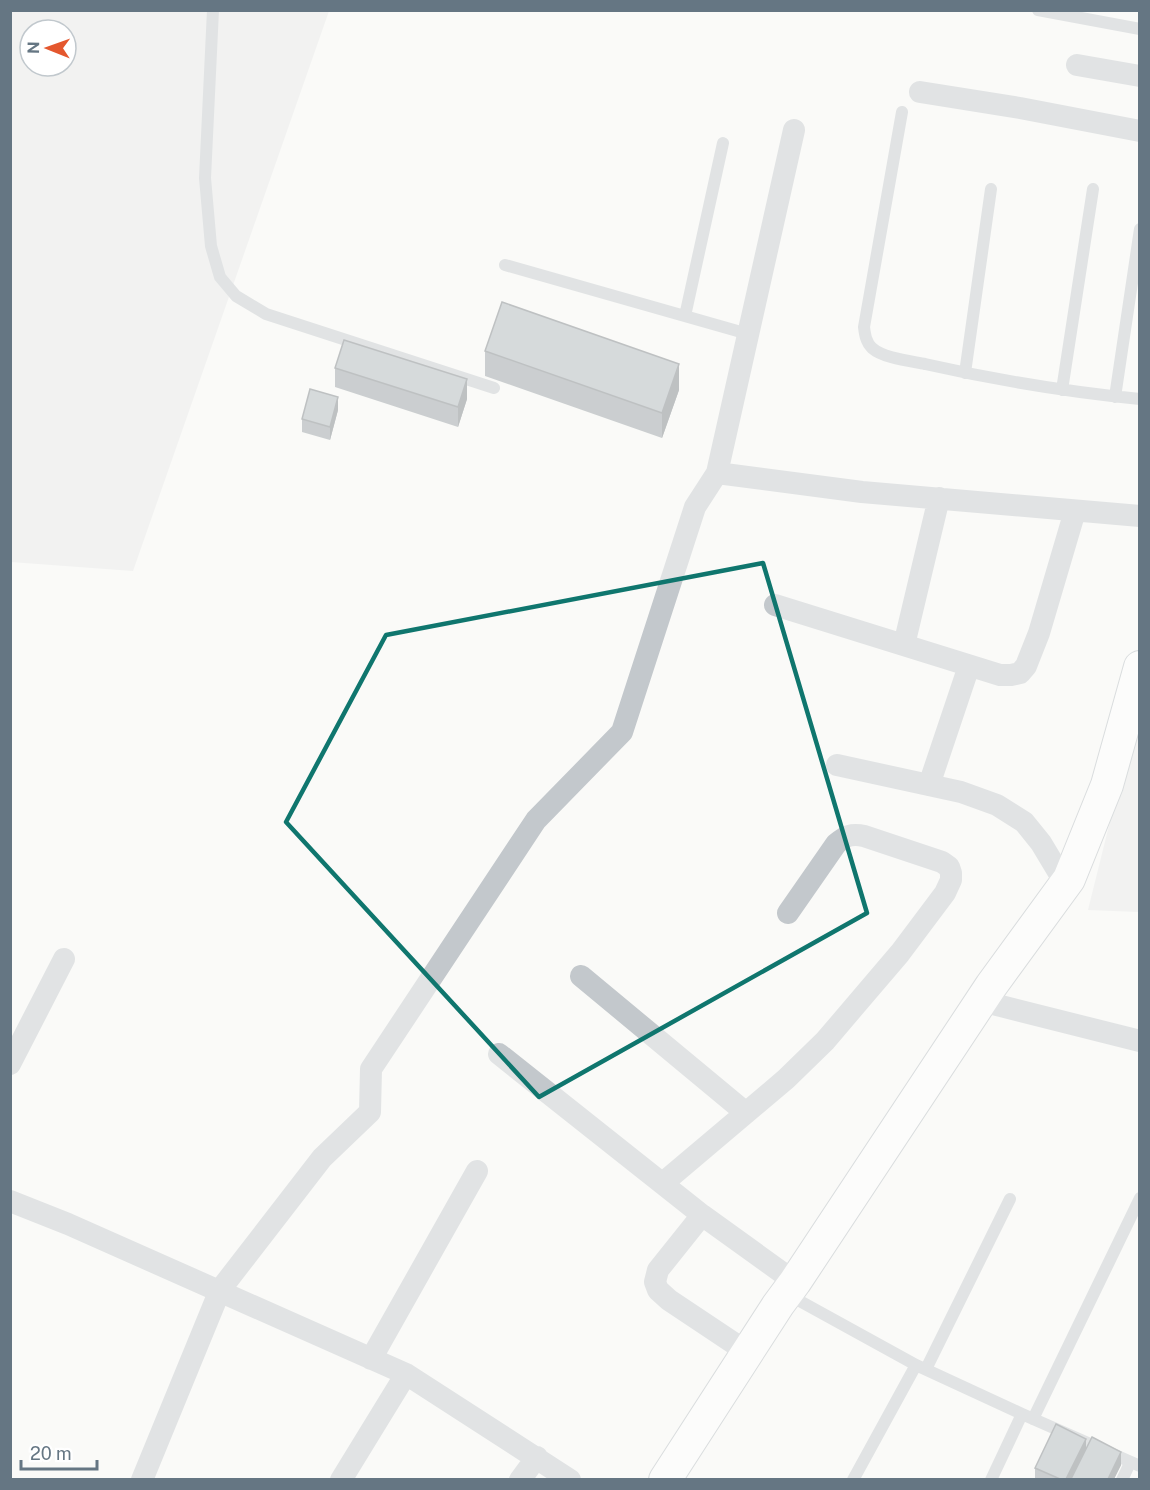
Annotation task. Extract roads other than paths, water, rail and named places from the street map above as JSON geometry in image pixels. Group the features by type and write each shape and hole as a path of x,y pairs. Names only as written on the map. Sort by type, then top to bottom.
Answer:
{"street":[{"path":"1077,65 1140,76"},
{"path":"920,92 1140,131"},
{"path":"142,1479 220,1290 322,1158 370,1112 371,1069 536,820 622,732 695,507 717,473 794,130"},
{"path":"717,473 862,492 1140,516"},
{"path":"904,645 939,498"},
{"path":"775,605 1000,675 1020,674 1026,666 1040,633 1075,511"},
{"path":"929,785 969,666"},
{"path":"665,1479 981,1001 1069,879 1107,785 1140,667"},
{"path":"837,765 961,792 997,804 1024,822 1041,843 1065,884"},
{"path":"663,1184 786,1079 825,1041 900,953 945,893 951,880 951,873 949,867 942,862 864,836 851,835 844,837 836,844 788,913"},
{"path":"10,1064 64,959"},
{"path":"581,976 746,1113"},
{"path":"981,1001 1140,1041"},
{"path":"500,1053 790,1288"},
{"path":"371,1359 477,1171"},
{"path":"10,1200 220,1290 406,1374 570,1479"},
{"path":"702,1215 658,1270 655,1282 658,1290 669,1300 747,1352"},
{"path":"341,1479 406,1374"},
{"path":"520,1479 537,1457"}],"lane":[{"path":"213,10 206,178 212,246 220,277 236,296 266,314 494,388"},
{"path":"1038,10 1082,15 1140,29"},
{"path":"902,112 864,327 866,340 873,349 889,356 965,373 1062,390 1140,399"},
{"path":"685,316 723,143"},
{"path":"965,373 992,189"},
{"path":"1062,390 1093,189"},
{"path":"1115,397 1140,229"},
{"path":"505,265 748,334"},
{"path":"853,1479 921,1367 1010,1198"},
{"path":"991,1479 1027,1417 1140,1198"},
{"path":"790,1288 921,1367 1027,1417 1137,1464 1122,1479"}]}
